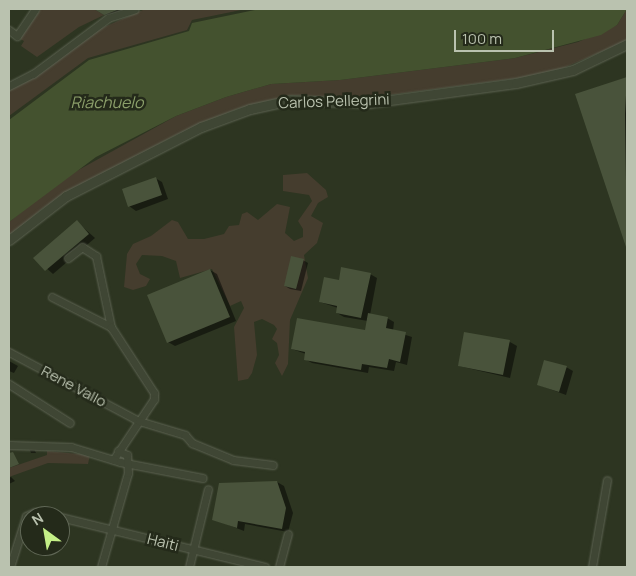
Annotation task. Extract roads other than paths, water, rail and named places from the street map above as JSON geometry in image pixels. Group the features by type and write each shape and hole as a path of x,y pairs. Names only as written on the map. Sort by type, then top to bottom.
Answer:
{"street":[{"path":"9,30 17,36 35,9"},
{"path":"9,86 33,74 108,18 136,9"},
{"name":"Carlos Pellegrini","path":"9,240 66,196 201,127 250,109 292,100 368,103 516,83 573,70 627,44"},
{"path":"68,258 82,247 96,256 111,327 154,393 139,421 113,460"},
{"path":"52,297 111,327"},
{"name":"Rene Vallo","path":"9,352 139,421 185,435 192,443 233,460 273,465"},
{"path":"9,384 70,423"},
{"path":"9,445 71,447 113,460 202,478"},
{"path":"101,567 120,497 126,488 127,455 118,451"},
{"path":"592,567 607,480"},
{"path":"189,567 208,489"},
{"name":"Haiti","path":"70,520 265,567"},
{"path":"10,567 20,532"},
{"path":"279,567 288,534"}],"water":[{"name":"Riachuelo","path":"260,9 627,9 617,25 601,35 515,58 340,80 271,84 226,97 176,116 96,157 9,222 9,120 89,60 189,31 192,23"}]}
